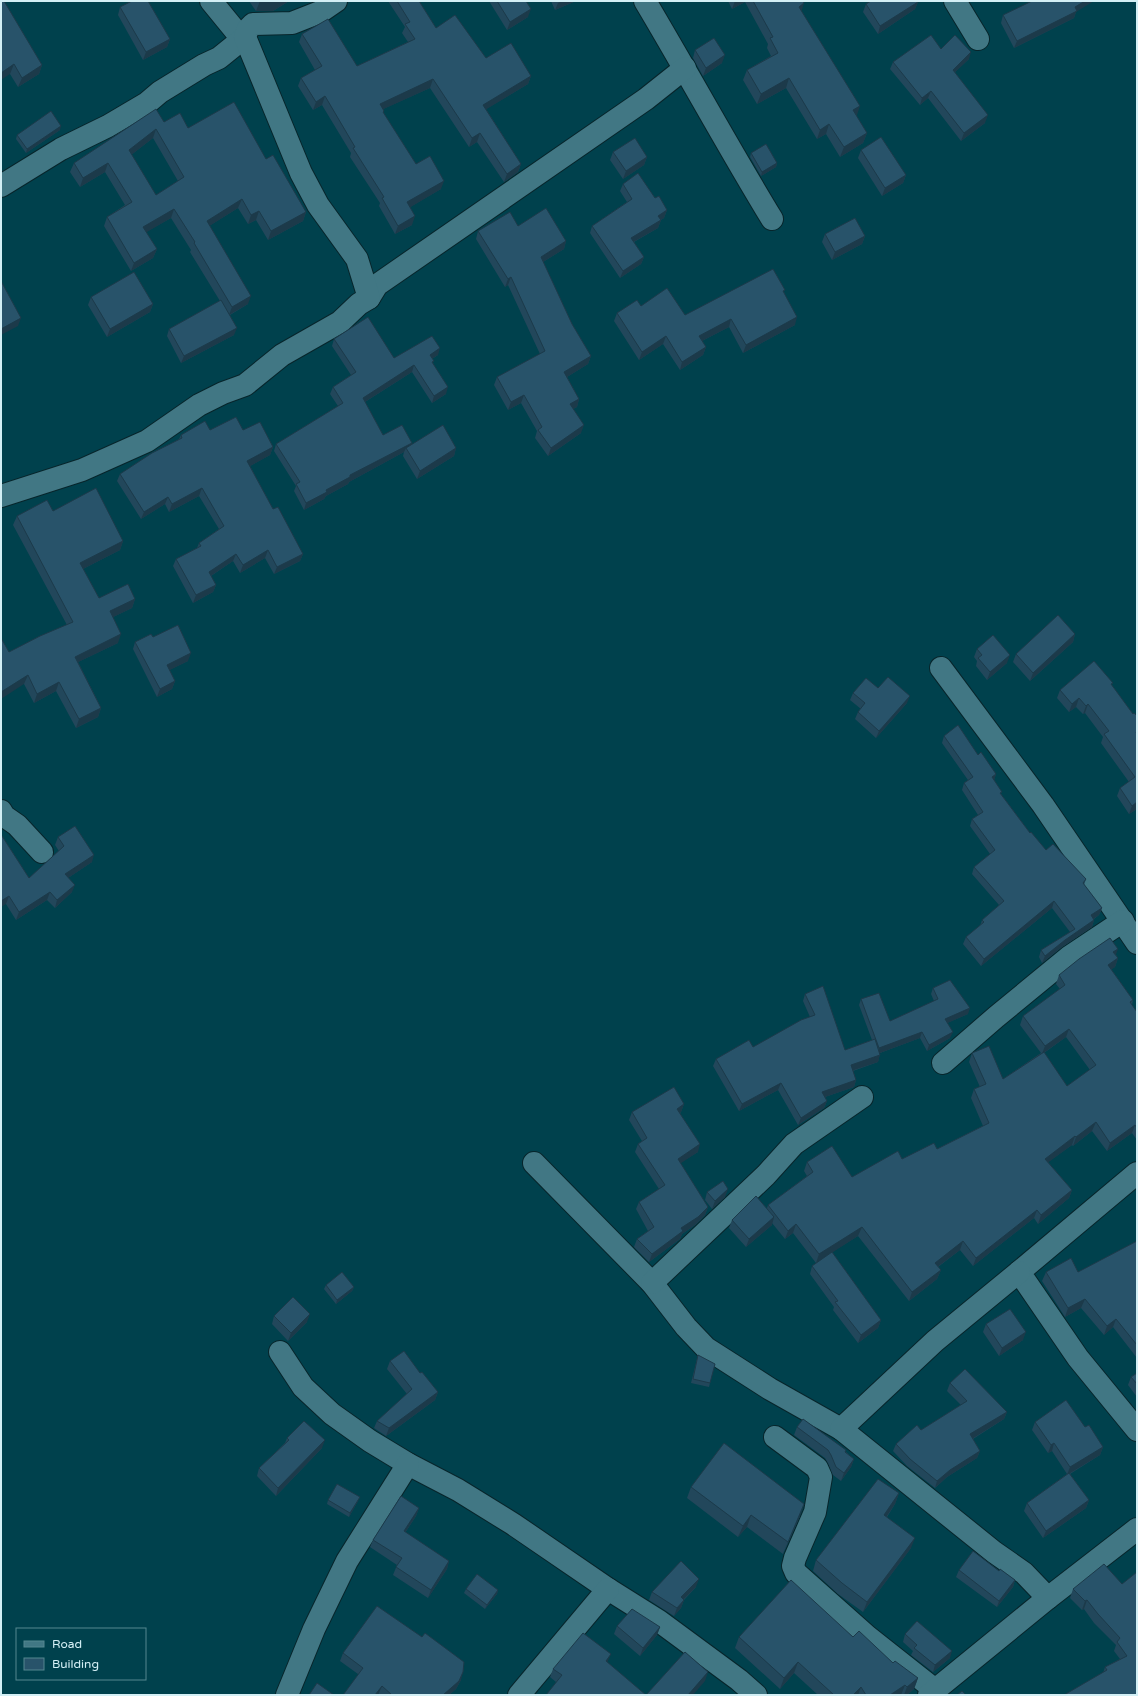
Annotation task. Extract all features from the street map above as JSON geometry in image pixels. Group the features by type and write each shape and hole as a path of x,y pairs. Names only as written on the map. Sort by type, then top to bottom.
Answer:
{"street":[{"path":"212,1 244,33 301,173 318,205 357,259 369,298"},
{"path":"1,186 61,149 108,126 147,103 160,92 204,65 219,58 253,24 292,23 320,12 336,1"},
{"path":"645,1 685,68 724,140 772,219"},
{"path":"955,1 978,39"},
{"path":"1,496 82,470 147,441 199,405 223,393 245,385 282,355 340,322 359,304 369,298 377,285 646,99 685,68"},
{"path":"941,668 1043,805 1137,943"},
{"path":"1,811 4,816 17,826 42,852"},
{"path":"943,1062 1069,957 1123,921"},
{"path":"652,1283 766,1175 794,1144 862,1097"},
{"path":"534,1163 652,1283 686,1327 706,1348 770,1389 841,1429 994,1552 1024,1573 1048,1598"},
{"path":"841,1429 935,1341 1137,1173"},
{"path":"1019,1272 1078,1358 1137,1430"},
{"path":"280,1352 303,1387 332,1414 370,1442 458,1490 513,1524 608,1589 660,1621 739,1680 756,1695"},
{"path":"775,1437 817,1468 821,1477 815,1512 795,1558 793,1566 796,1573 932,1692 1048,1598 1137,1529"},
{"path":"287,1695 314,1629 347,1561 408,1464"},
{"path":"519,1695 608,1589"}],"building":[{"path":"1,1 4,1 42,65 22,78 14,64 1,73"},
{"path":"132,1 148,1 170,39 146,52 120,7"},
{"path":"397,1 419,1 436,28 455,15 486,58 511,43 531,76 483,105 521,164 507,174 480,133 472,138 433,79 380,104 384,111 383,112 416,164 430,156 444,181 407,202 415,216 398,226 382,198 384,197 353,148 355,147 325,96 316,102 301,78 322,66 302,34 328,19 357,66 415,39 405,24 410,22"},
{"path":"497,1 526,1 531,9 510,22"},
{"path":"753,1 803,1 804,3 799,7 860,106 853,110 867,133 844,147 829,124 820,130 789,78 761,94 747,70 778,53 770,38 773,37"},
{"path":"871,1 918,2 880,26 866,4"},
{"path":"1032,1 1085,1 1075,7 1077,11 1017,41 1003,15"},
{"path":"931,35 941,49 955,35 971,52 953,70 988,115 964,133 931,91 922,98 893,62"},
{"path":"714,38 725,55 706,68 695,50"},
{"path":"234,102 266,159 273,155 306,212 271,231 259,211 251,215 242,199 207,221 251,296 232,307 194,243 195,242 174,209 143,227 157,249 134,263 107,217 132,202 108,163 83,178 74,163 156,109 164,122 180,113 188,128","holes":["156,129 184,177 156,195 129,150"]},
{"path":"51,111 61,126 27,149 17,135"},
{"path":"881,137 906,175 885,188 861,150"},
{"path":"635,138 647,157 626,171 613,152"},
{"path":"766,144 777,163 762,172 751,153"},
{"path":"638,173 655,198 659,196 667,210 658,216 661,220 631,238 644,257 623,271 592,226 632,199 623,184"},
{"path":"546,208 566,241 541,257 572,324 591,356 564,372 579,399 570,404 584,425 551,448 538,430 542,427 524,395 511,402 497,377 545,351 511,277 508,279 478,231 510,212 518,226"},
{"path":"855,218 865,236 835,252 825,234"},
{"path":"773,269 785,290 783,291 797,317 746,345 731,319 699,336 706,347 682,362 666,336 642,352 617,313 637,300 641,306 667,288 685,315"},
{"path":"134,272 153,304 110,329 91,297"},
{"path":"1,281 21,318 1,329"},
{"path":"221,300 237,328 184,356 169,329"},
{"path":"368,317 394,358 432,336 440,348 430,355 434,361 432,362 448,387 434,396 414,365 363,398 383,435 402,425 412,443 350,475 350,477 326,490 327,492 306,503 296,484 300,482 276,444 343,403 333,387 356,372 334,339"},
{"path":"236,417 243,430 260,422 273,447 247,461 273,509 278,507 303,554 277,567 268,550 243,565 236,554 209,572 216,585 196,595 176,559 201,546 199,543 224,526 202,488 172,504 168,497 144,512 120,474 152,453 182,438 181,435 205,421 210,430"},
{"path":"443,425 456,448 420,471 406,448"},
{"path":"96,488 123,541 80,563 99,598 128,584 135,599 110,611 121,634 75,657 101,708 79,719 59,682 37,694 28,675 1,692 1,638 9,652 40,636 73,622 17,516 47,500 53,511"},
{"path":"1058,615 1075,634 1033,673 1016,654"},
{"path":"178,625 191,653 167,665 175,681 160,689 135,642 151,634 153,637"},
{"path":"993,635 1010,655 990,672 978,658 982,655 977,649"},
{"path":"1094,661 1113,683 1111,684 1133,714 1134,713 1137,716 1137,802 1132,806 1120,788 1135,777 1104,734 1109,731 1088,704 1086,706 1079,698 1072,704 1060,690"},
{"path":"888,677 910,696 879,731 858,712 865,703 853,693 866,678 878,688"},
{"path":"958,725 978,755 981,752 996,774 992,777 1002,792 1000,793 1030,833 1031,832 1046,850 1053,844 1086,879 1083,883 1102,908 1091,915 1094,920 1045,956 1041,950 1075,929 1054,901 984,959 966,937 984,922 982,920 1004,901 974,867 995,850 972,819 983,812 964,783 973,777 944,736"},
{"path":"75,826 94,855 65,874 75,885 57,900 50,892 19,912 9,896 1,901 1,837 2,836 29,878 64,846 58,837"},
{"path":"1110,938 1118,949 1113,952 1118,958 1108,965 1133,1000 1130,1002 1137,1012 1137,1128 1135,1125 1110,1143 1096,1122 1045,1159 1072,1190 1041,1215 1037,1210 976,1258 963,1241 935,1263 941,1270 912,1292 862,1227 819,1254 796,1224 788,1231 768,1205 813,1172 807,1162 832,1146 852,1177 898,1151 902,1159 934,1143 937,1149 989,1123 974,1089 986,1084 972,1053 989,1046 1003,1079 1044,1052 1067,1086 1096,1065 1069,1029 1045,1046 1023,1016 1065,985 1059,975 1079,959"},
{"path":"950,980 970,1008 945,1019 953,1032 929,1045 922,1032 879,1048 861,999 879,993 890,1021 938,999 933,988"},
{"path":"823,986 845,1050 875,1039 880,1055 851,1065 856,1080 822,1092 827,1101 801,1118 781,1083 742,1104 716,1059 749,1040 753,1047 801,1020 815,1015 805,994"},
{"path":"674,1087 684,1104 677,1109 700,1144 678,1159 708,1207 698,1217 681,1228 683,1231 652,1254 637,1239 654,1227 639,1202 665,1185 638,1144 647,1138 632,1112"},
{"path":"723,1181 728,1189 715,1201 707,1192"},
{"path":"756,1196 774,1217 749,1239 732,1220"},
{"path":"1137,1241 1137,1345 1116,1319 1107,1326 1085,1299 1068,1308 1046,1272 1071,1258 1078,1272"},
{"path":"832,1252 881,1320 861,1335 835,1302 838,1301 812,1266"},
{"path":"342,1272 354,1287 337,1300 326,1285"},
{"path":"293,1297 310,1314 291,1333 274,1316"},
{"path":"1010,1309 1026,1332 1002,1348 986,1324"},
{"path":"404,1351 420,1373 422,1372 438,1392 389,1428 377,1421 412,1389 390,1361"},
{"path":"698,1355 715,1364 710,1383 693,1379"},
{"path":"965,1369 1007,1412 970,1434 980,1451 950,1470 937,1481 910,1459 896,1444 917,1425 921,1430 967,1401 950,1383"},
{"path":"1137,1373 1137,1384 1131,1377"},
{"path":"1066,1400 1085,1427 1089,1425 1103,1447 1070,1467 1054,1443 1051,1445 1035,1422"},
{"path":"803,1419 846,1450 845,1452 854,1459 844,1473 836,1467 828,1450 797,1427"},
{"path":"304,1421 325,1440 278,1488 259,1468 289,1440 287,1438"},
{"path":"724,1443 804,1504 788,1542 751,1515 743,1526 691,1487"},
{"path":"1069,1473 1089,1500 1046,1531 1027,1503"},
{"path":"878,1479 899,1493 884,1515 915,1538 867,1602 842,1583 816,1560"},
{"path":"337,1484 360,1497 350,1513 328,1500"},
{"path":"401,1496 419,1508 404,1531 449,1561 431,1590 396,1567 402,1558 373,1540"},
{"path":"973,1551 999,1571 1000,1569 1015,1580 999,1601 959,1570"},
{"path":"681,1561 699,1579 681,1597 684,1600 677,1608 652,1592"},
{"path":"1104,1564 1122,1584 1137,1572 1137,1695 1064,1695 1107,1670 1105,1667 1127,1656 1117,1642 1120,1638 1087,1600 1085,1601 1073,1589"},
{"path":"477,1574 498,1590 487,1605 466,1589"},
{"path":"791,1580 853,1637 859,1631 893,1663 895,1661 918,1678 907,1687 905,1685 890,1695 866,1695 861,1687 853,1695 834,1695 798,1662 784,1678 739,1637"},
{"path":"377,1606 422,1637 425,1633 464,1662 463,1672 459,1681 443,1695 392,1695 382,1686 375,1695 343,1695 363,1668 343,1653"},
{"path":"632,1609 660,1627 643,1648 617,1626"},
{"path":"917,1621 952,1651 935,1665 914,1648 917,1645 905,1634"},
{"path":"583,1633 611,1654 606,1661 646,1695 546,1695 562,1675 553,1669"},
{"path":"685,1652 708,1672 688,1695 646,1695"},
{"path":"317,1683 334,1695 309,1695"},
{"path":"962,1691 966,1695 957,1695"}]}
